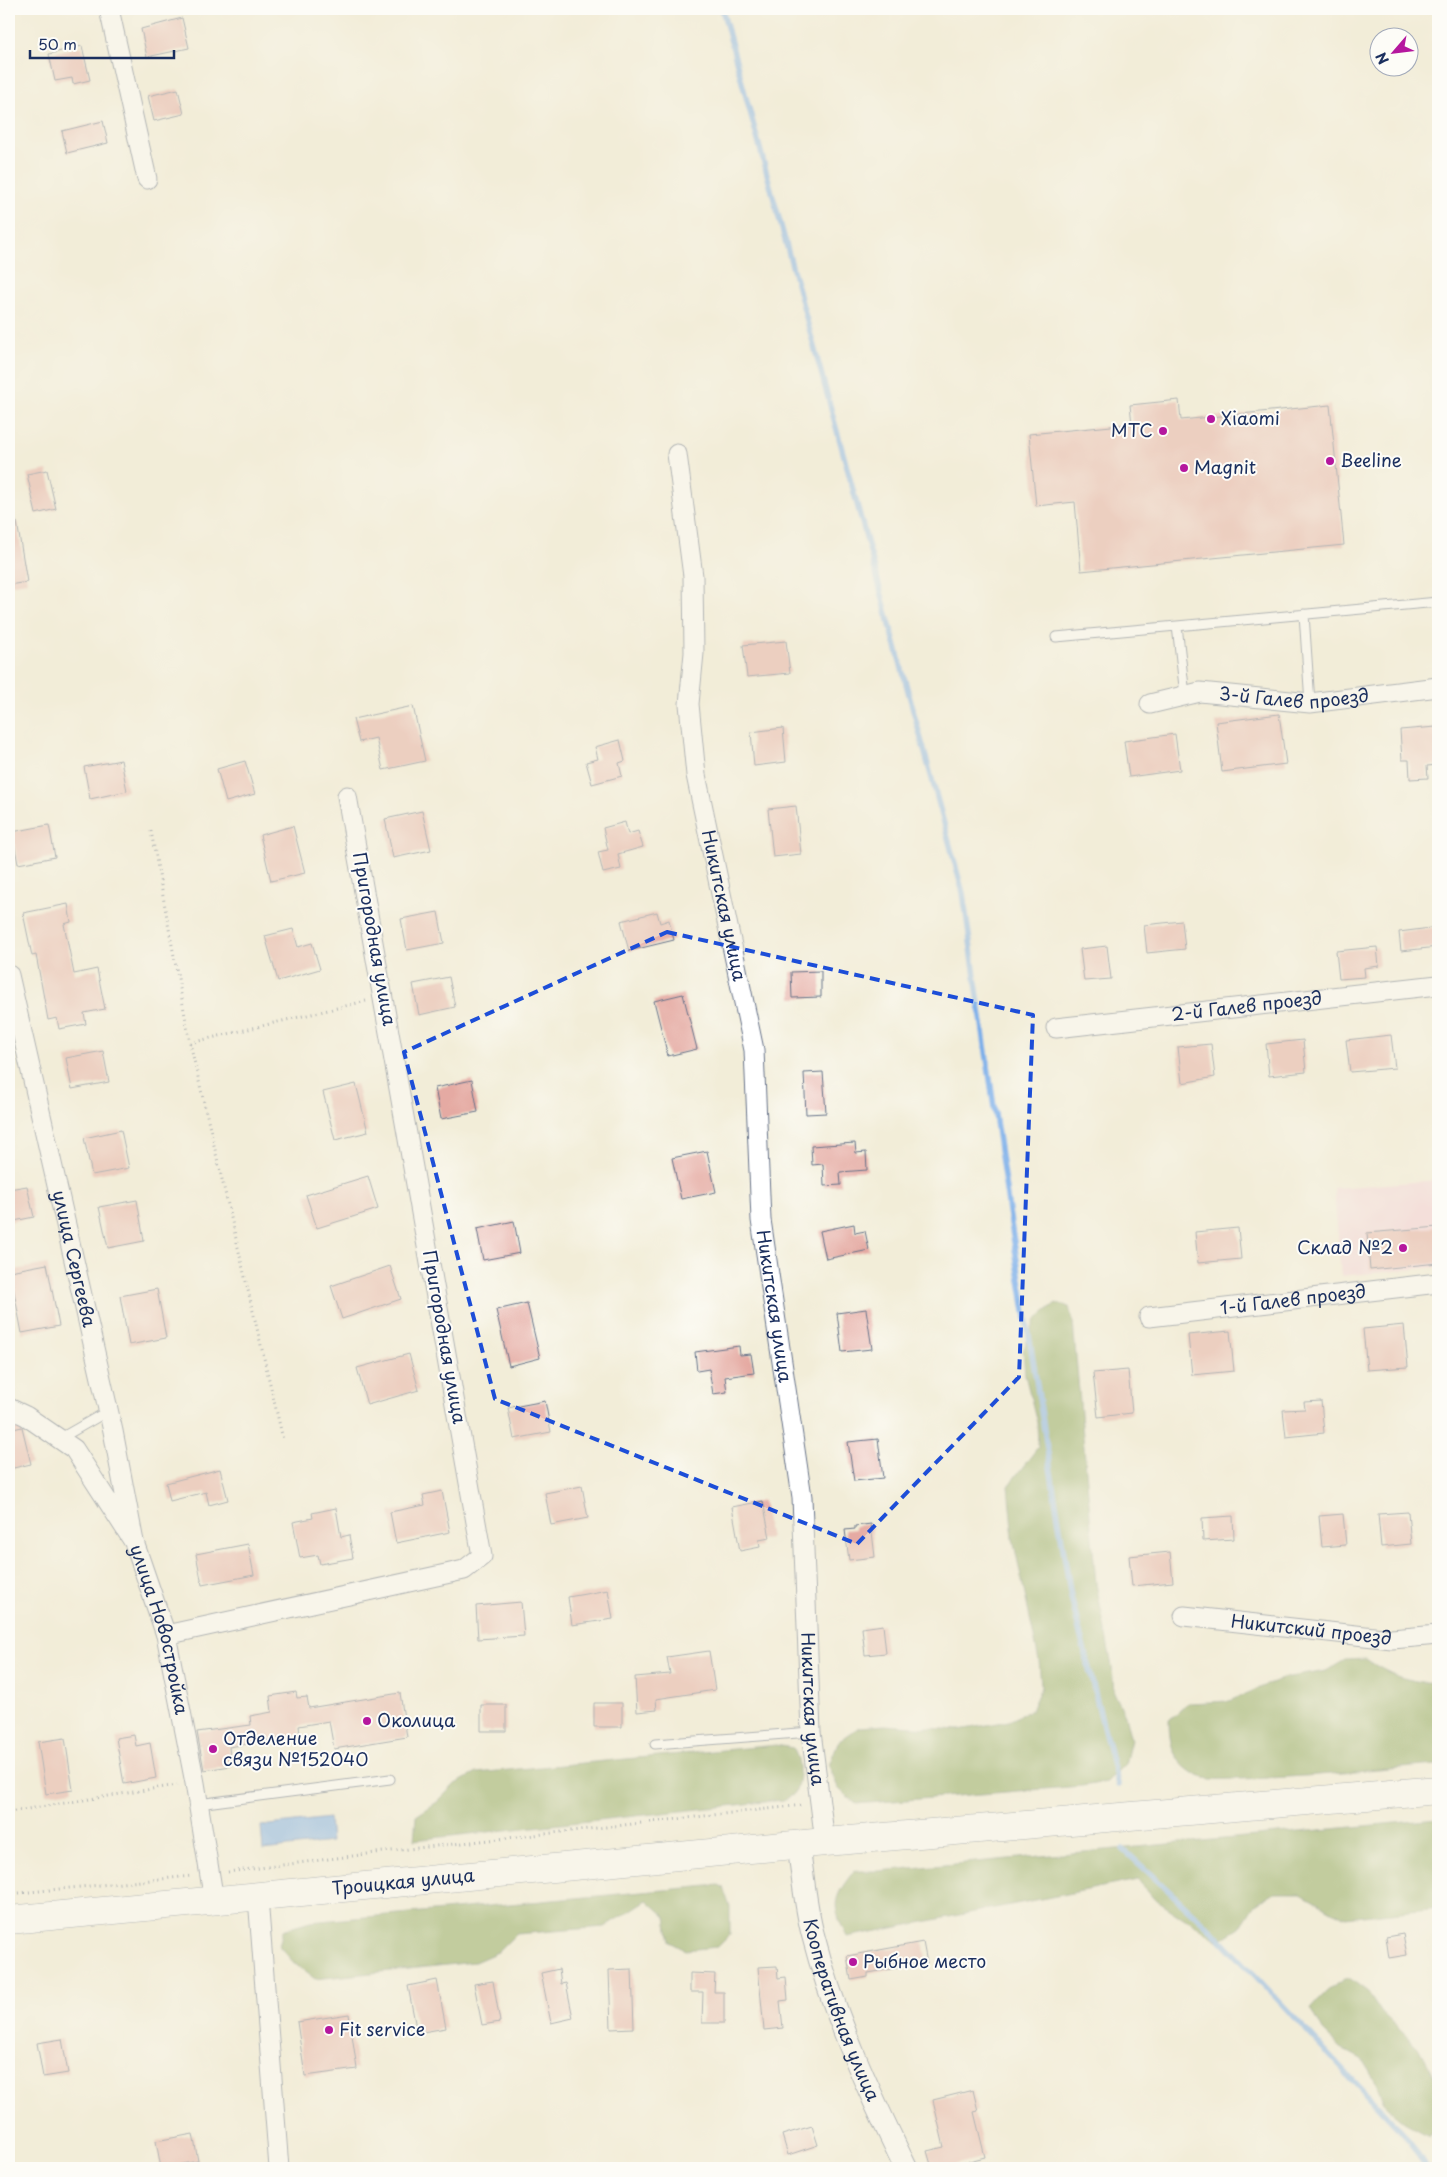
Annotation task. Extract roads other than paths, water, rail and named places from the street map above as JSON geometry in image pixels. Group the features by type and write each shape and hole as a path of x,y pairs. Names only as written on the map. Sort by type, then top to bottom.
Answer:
{"main road":[{"name":"Троицкая улица","path":"9,1920 258,1898 812,1843 1438,1790"}],"street":[{"path":"109,9 147,178"},
{"name":"Никитская улица","path":"677,454 693,576 694,653 689,704 696,775 754,1050 760,1220 802,1497 812,1732 820,1803 812,1843"},
{"name":"3-й Галев проезд","path":"1150,704 1200,692 1310,703 1438,687"},
{"name":"Пригородная улица","path":"166,1635 464,1570 482,1556 347,796"},
{"name":"улица Сергеева","path":"9,975 108,1411 134,1542"},
{"name":"2-й Галев проезд","path":"1056,1028 1438,985"},
{"name":"1-й Галев проезд","path":"1149,1317 1438,1283"},
{"name":"улица Новостройка","path":"9,1408 26,1416 74,1449 134,1542 166,1635 195,1783 214,1902"},
{"name":"Никитский проезд","path":"1184,1616 1392,1639 1438,1635"},
{"name":"Кооперативная улица","path":"812,1843 812,1933 835,2008 861,2074 906,2168"},
{"path":"258,1898 279,2168"}],"lane":[{"path":"1056,637 1438,602"},
{"path":"1304,614 1310,703"},
{"path":"1177,626 1185,695"},
{"path":"59,1439 108,1411"},
{"path":"655,1744 812,1732"},
{"path":"198,1804 390,1779"}],"water":[{"path":"329,1818 331,1842 263,1850 261,1826"}],"waterway":[{"path":"722,9 963,893 1009,1211 1071,1597 1118,1785"},
{"path":"1123,1849 1218,1936 1410,2141 1426,2168"}],"place":[{"name":"Xiaomi","path":"1211,419"},
{"name":"МТС","path":"1163,431"},
{"name":"Beeline","path":"1330,461"},
{"name":"Magnit","path":"1184,468"},
{"name":"Склад №2","path":"1403,1248"},
{"name":"Околица","path":"367,1721"},
{"name":"Отделение связи №152040","path":"213,1749"},
{"name":"Рыбное место","path":"853,1962"},
{"name":"Fit service","path":"329,2030"}]}
